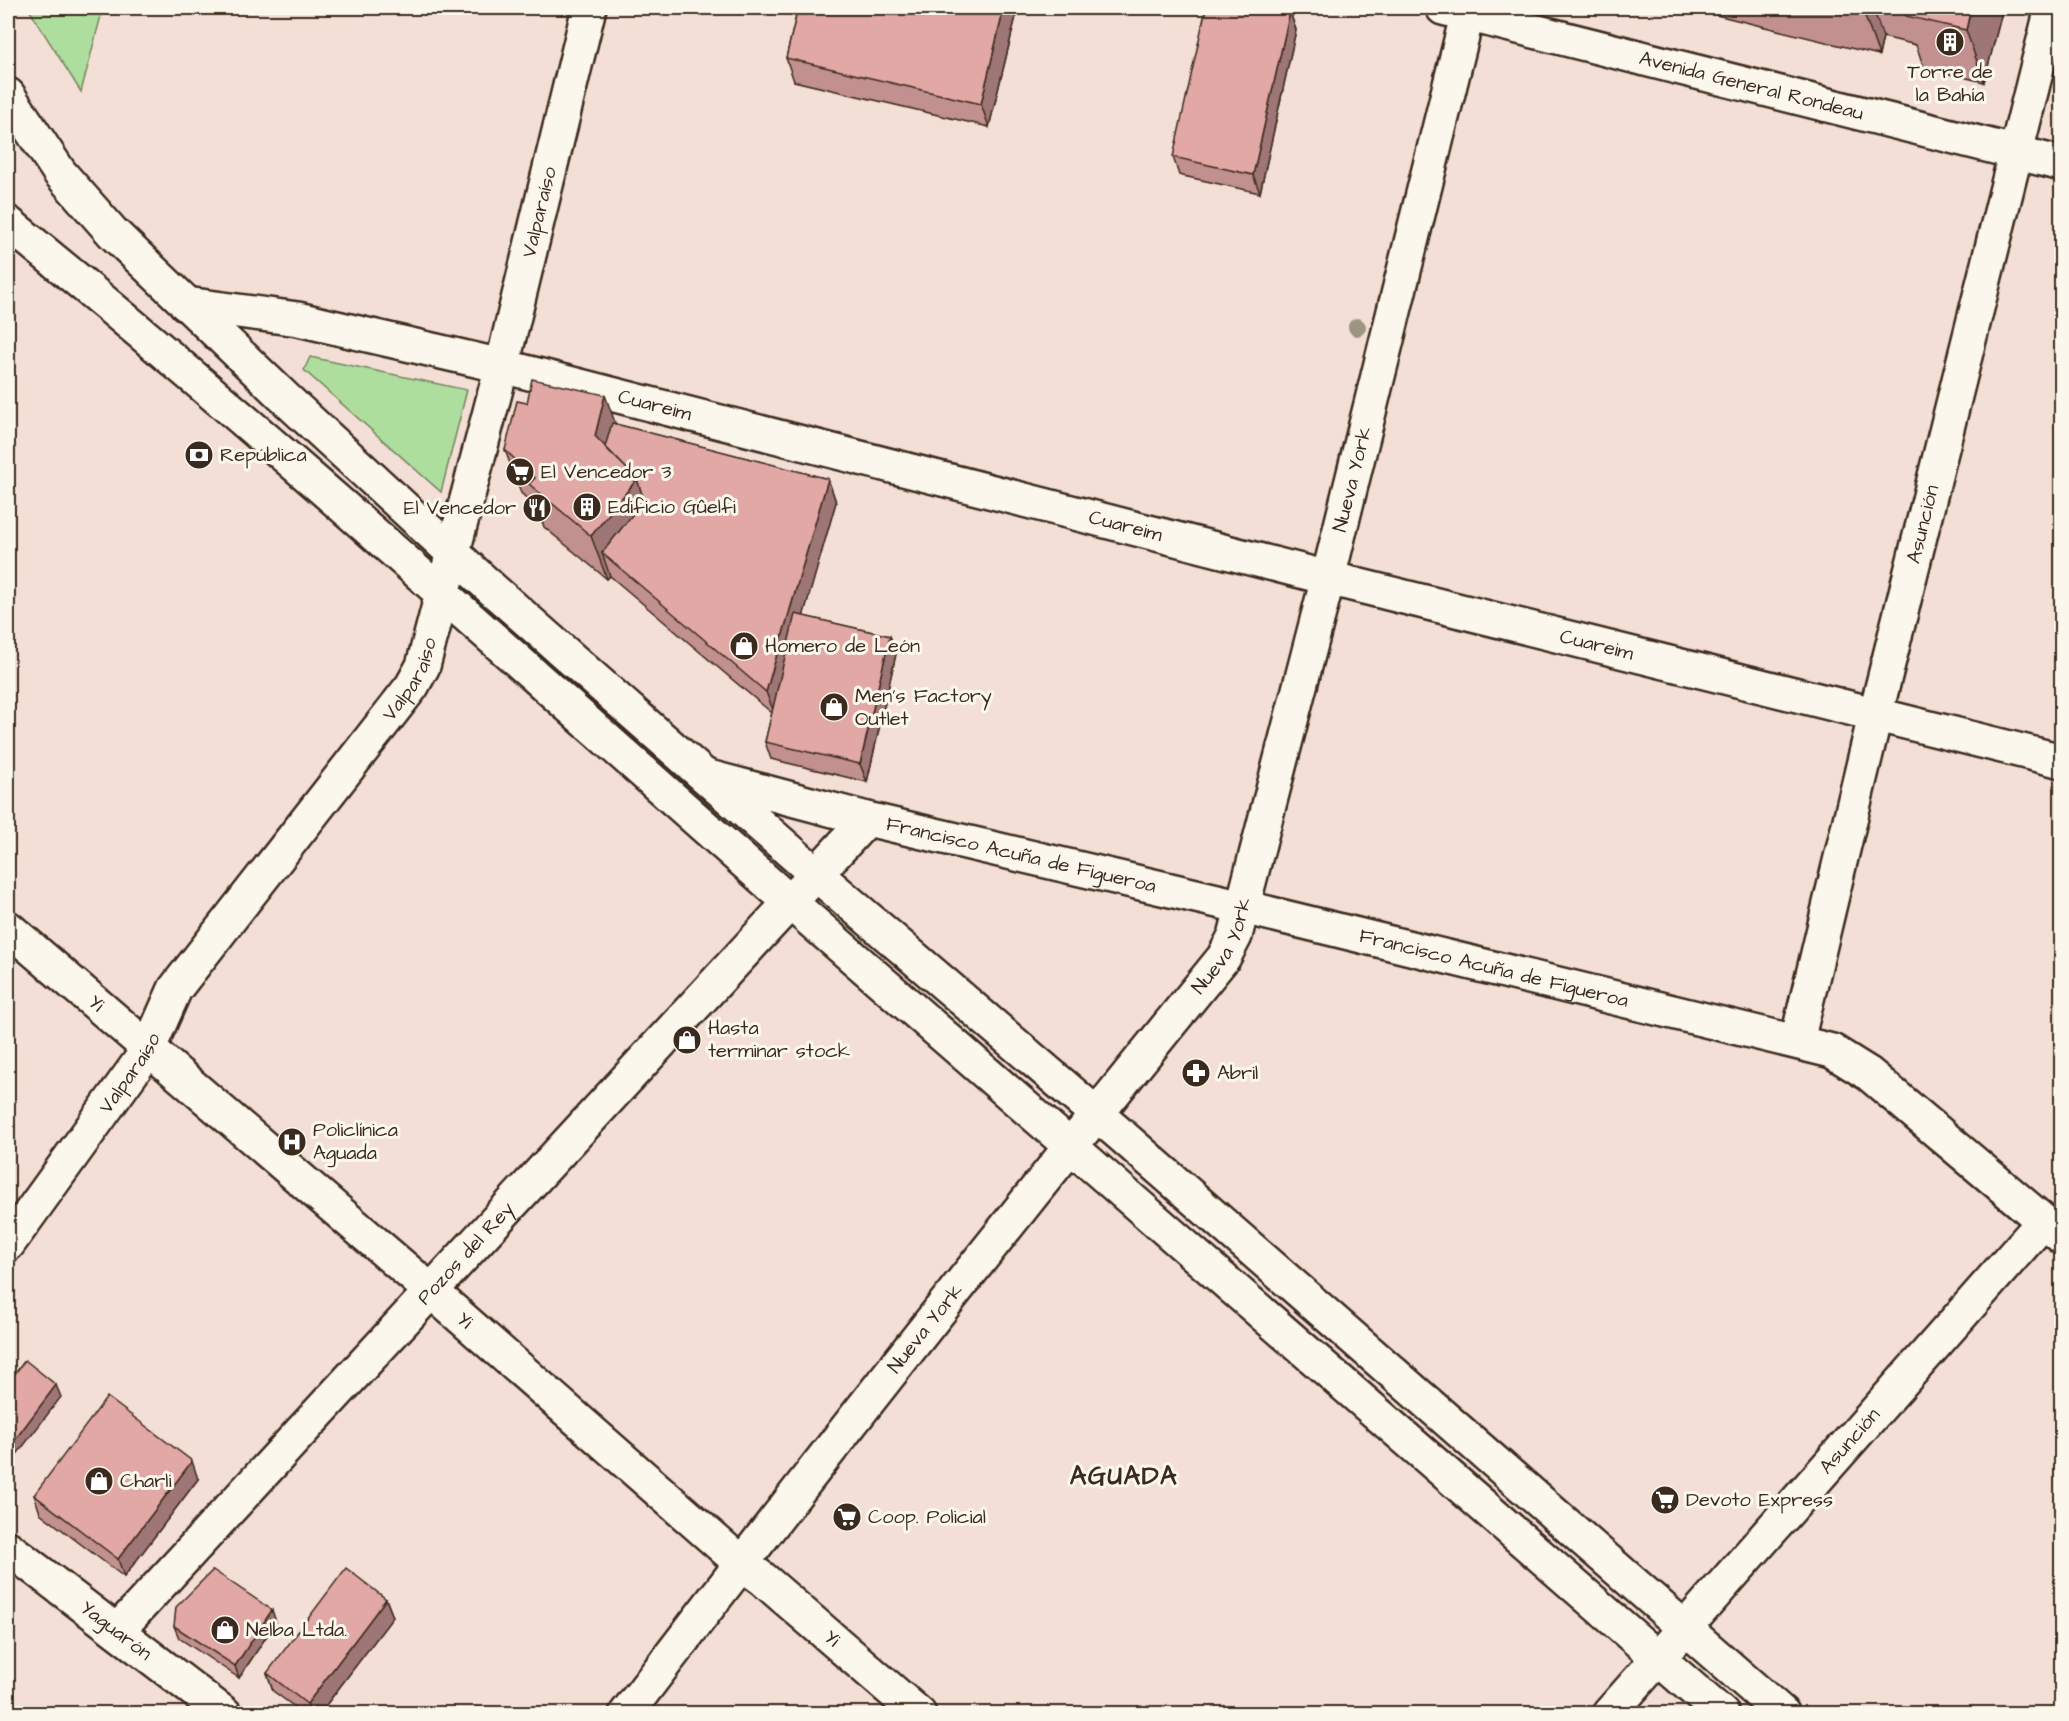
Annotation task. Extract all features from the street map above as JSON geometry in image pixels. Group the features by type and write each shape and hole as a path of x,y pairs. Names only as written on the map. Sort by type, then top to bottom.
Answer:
{"street":[{"name":"Valparaíso","path":"8,1244 148,1050 175,989 412,686 423,666 502,366 589,8"},
{"name":"Asunción","path":"1797,1041 1875,716 2052,8"},
{"name":"Avenida General Rondeau","path":"1460,10 2061,164"},
{"name":"Nueva York","path":"626,1713 741,1563 1071,1146 1224,957 1235,936 1328,578 1460,10"},
{"path":"8,95 60,173 113,233 453,553 816,874 1097,1114 1783,1713"},
{"path":"8,223 114,310 442,593 790,902 1722,1713"},
{"name":"Cuareim","path":"186,304 298,319 502,366 1328,578 2061,761"},
{"name":"Francisco Acuña de Figueroa","path":"705,776 867,819 1243,907 1832,1051 1869,1074 2052,1229"},
{"name":"Francisco Acuña de Figueroa","path":"816,874 867,819"},
{"name":"Pozos del Rey","path":"117,1631 816,874"},
{"name":"Yi","path":"8,928 431,1291 741,1563 763,1579 919,1713"},
{"name":"Asunción","path":"1609,1713 2052,1229"},
{"name":"Yaguarón","path":"8,1548 225,1713"}],"green space":[{"path":"28,8 103,8 81,92"},
{"path":"310,357 467,390 441,492 304,370"}],"building":[{"path":"798,8 1004,8 981,104 786,58"},
{"path":"1206,8 1268,8 1290,12 1253,175 1173,157"},
{"path":"1908,8 1971,8 1966,30 1906,16"},
{"path":"532,379 605,395 595,436 637,479 591,536 529,484 535,478 505,450 517,401 527,403"},
{"name":"Homero de León","path":"612,423 828,479 766,692 602,553 644,500 637,479 605,447"},
{"name":"Men's Factory Outlet","path":"795,614 890,636 860,764 765,742"},
{"path":"25,1360 56,1385 8,1449 8,1383"},
{"path":"107,1397 192,1461 118,1559 34,1495"},
{"path":"346,1568 386,1599 307,1704 267,1673"},
{"name":"Nelba Ltda.","path":"213,1570 272,1610 235,1666 174,1626 176,1607"},
{"path":"8,1702 18,1709 15,1713 8,1713"}],"place":[{"name":"Torre de la Bahía","path":"1950,42"},
{"name":"República","path":"199,455"},
{"name":"El Vencedor 3","path":"520,472"},
{"name":"Edificio Gûelfi","path":"587,507"},
{"name":"El Vencedor","path":"537,508"},
{"name":"Homero de León","path":"744,646"},
{"name":"Men's Factory Outlet","path":"834,707"},
{"name":"Hasta terminar stock","path":"687,1040"},
{"name":"Abril","path":"1196,1073"},
{"name":"Policlínica Aguada","path":"292,1142"},
{"name":"Charli","path":"99,1481"},
{"name":"Devoto Express","path":"1665,1500"},
{"name":"Coop. Policial","path":"847,1517"},
{"name":"Nelba Ltda.","path":"225,1630"}],"district":[{"name":"AGUADA","path":"1124,1476"}]}
